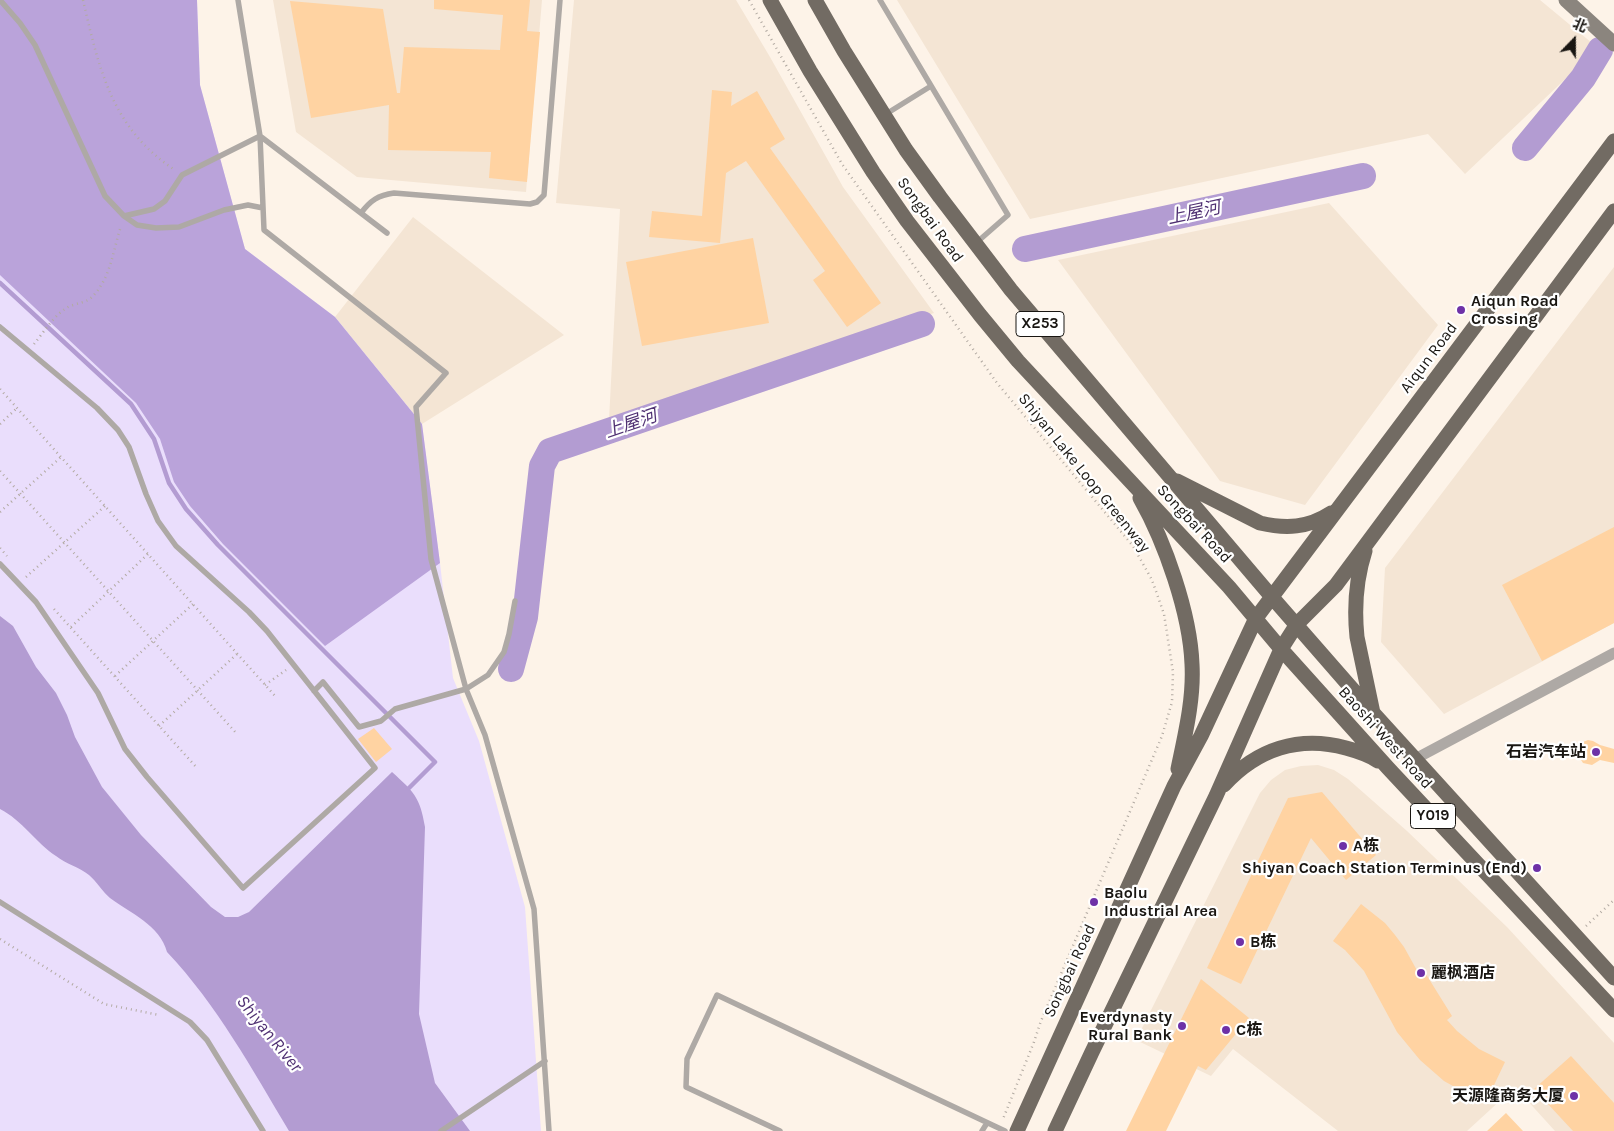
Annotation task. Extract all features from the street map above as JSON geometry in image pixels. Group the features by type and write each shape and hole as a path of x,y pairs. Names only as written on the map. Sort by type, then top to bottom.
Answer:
{"main road":[{"name":"Songbai Road","path":"770,0 841,122 885,188 943,268 1018,360 1256,618 1201,736 1174,786 1017,1131"},
{"name":"Songbai Road","path":"815,0 884,116 929,182 975,244 1011,290 1170,478 1297,624"},
{"name":"Aiqun Road","path":"1256,618 1614,141"},
{"path":"1055,1131 1216,796 1281,649 1297,624 1336,585 1614,211"},
{"path":"1170,478 1260,523 1274,526 1294,527 1312,523 1340,505"},
{"path":"1129,479 1159,538 1183,606 1190,635 1193,666 1190,702 1174,786"},
{"path":"1368,541 1359,574 1355,611 1356,637 1374,714"},
{"name":"Baoshi West Road","path":"1256,618 1281,649 1388,768 1614,1010"},
{"name":"Baoshi West Road","path":"1297,624 1374,714 1614,978"},
{"path":"1216,796 1225,783 1246,765 1279,748 1296,743 1334,744 1372,757 1388,768"}],"street":[{"path":"1566,0 1614,44"},
{"path":"1415,759 1614,653"}],"lane":[{"path":"0,0 20,23 35,45 106,196 124,216 137,225 156,228 179,227 224,210 248,205 263,208"},
{"path":"238,0 260,136 264,230 446,373 416,407 431,560 466,689 485,735 534,909 549,1131"},
{"path":"361,213 369,202 384,194 394,193 530,204 537,202 544,195 560,0"},
{"path":"880,0 1008,215 975,244"},
{"path":"884,116 931,86"},
{"path":"124,216 154,209 165,200 182,175 260,136"},
{"path":"260,136 387,233"},
{"path":"0,327 97,408 118,430 130,447 146,494 158,521 176,546 249,612 267,631 375,768 243,888 125,749 98,693 36,602 0,564"},
{"path":"314,691 323,682 359,727 381,721 395,709 466,689 488,675 504,652 515,601"},
{"path":"0,902 190,1022 207,1040 263,1131"},
{"path":"780,1131 686,1087 687,1058 717,995 1004,1131"},
{"path":"441,1131 545,1060"},
{"path":"982,1131 986,1123"}],"path":[{"path":"82,0 97,58 112,98 122,118 135,136 168,166 182,175"},
{"name":"Shiyan Lake Loop Greenway","path":"749,0 842,164 997,383 1133,546 1152,580 1164,614 1173,672 1172,702 1162,736 1041,1021 1003,1118"},
{"path":"28,351 58,315 66,308 88,301 102,284 107,275 124,216"},
{"path":"0,389 276,697"},
{"path":"0,424 17,408"},
{"path":"0,512 61,457"},
{"path":"0,471 237,734"},
{"path":"26,577 105,506"},
{"path":"0,548 13,563"},
{"path":"71,627 148,554"},
{"path":"115,676 193,604"},
{"path":"52,606 197,768"},
{"path":"159,726 237,654"},
{"path":"265,685 293,664"},
{"path":"1576,936 1614,900"},
{"path":"0,939 104,1004 161,1016"}],"shaded area":[{"path":"0,0 197,0 200,85 245,249 335,317 422,424 453,678 479,741 525,907 541,1131 0,1131"},
{"path":"0,0 197,0 200,85 245,249 335,317 422,424 440,563 325,646 223,544 190,506 174,482 160,439 136,403 0,275"},
{"path":"273,0 542,0 526,192 357,177 296,132"},
{"path":"574,0 736,0 843,187 934,313 609,420 620,209 556,203"},
{"path":"897,0 1540,0 1598,48 1465,174 1428,134 1030,219"},
{"path":"1329,203 1438,325 1305,505 1220,481 1058,260"},
{"path":"413,217 564,335 422,424 335,317"},
{"path":"1614,267 1614,623 1444,714 1381,642 1385,568"},
{"path":"1318,765 1334,770 1348,779 1407,831 1507,927 1614,1043 1614,1131 1555,1131 1515,1087 1467,1131 1338,1131 1233,1049 1211,1076 1136,1040 1260,793 1271,780 1285,770 1301,766"}],"water":[{"name":"Shiyan River","path":"0,616 13,626 36,667 56,693 75,737 102,787 141,835 211,907 225,917 238,917 249,912 392,772 411,790 421,809 425,827 419,1014 435,1083 470,1131 289,1131 233,1038 202,994 167,952 158,934 143,920 110,898 89,875 49,851 15,819 0,809"}],"building":[{"path":"434,0 530,0 527,31 540,32 527,182 489,178 491,152 388,150 389,105 311,118 290,1 383,9 397,93 400,93 404,47 500,50 503,15 434,9"},
{"path":"712,90 732,92 731,106 757,91 785,139 770,148 881,303 847,327 813,280 825,271 746,161 726,173 720,243 649,237 652,211 702,216"},
{"path":"753,238 769,323 642,346 626,262"},
{"path":"1614,527 1614,623 1542,661 1502,585"},
{"path":"374,728 392,749 376,762 358,739"},
{"name":"石岩汽车站","path":"1588,740 1614,749 1614,763 1600,760 1592,765 1583,763 1578,755 1578,750 1583,742"},
{"name":"A栋","path":"1322,792 1376,855 1346,880 1311,838 1241,984 1207,968 1288,798"},
{"path":"1361,904 1385,923 1395,935 1419,974 1424,971 1452,1016 1447,1020 1457,1031 1479,1049 1505,1062 1485,1104 1444,1081 1420,1060 1397,1032 1364,971 1345,950 1333,941"},
{"path":"1201,979 1249,1018 1206,1070 1198,1066 1166,1131 1126,1131"},
{"name":"天源隆商务大厦","path":"1571,1056 1614,1103 1614,1131 1573,1131 1534,1089"},
{"path":"1506,1113 1523,1131 1487,1131"}],"waterway":[{"name":"上屋河","path":"1525,148 1583,78 1600,50"},
{"name":"上屋河","path":"1025,249 1363,176"},
{"path":"0,283 131,404 154,439 169,483 186,509 218,545 435,762 409,788"},
{"name":"上屋河","path":"511,669 525,617 542,466 550,451 922,324"}],"place":[{"name":"Aiqun Road Crossing","path":"1461,310"},
{"name":"石岩汽车站","path":"1596,752"},
{"name":"A栋","path":"1343,846"},
{"name":"Shiyan Coach Station Terminus (End)","path":"1537,868"},
{"name":"Baolu Industrial Area","path":"1094,902"},
{"name":"B栋","path":"1240,942"},
{"name":"麗枫酒店","path":"1421,973"},
{"name":"Everdynasty Rural Bank","path":"1182,1026"},
{"name":"C栋","path":"1226,1030"},
{"name":"天源隆商务大厦","path":"1574,1096"}]}
